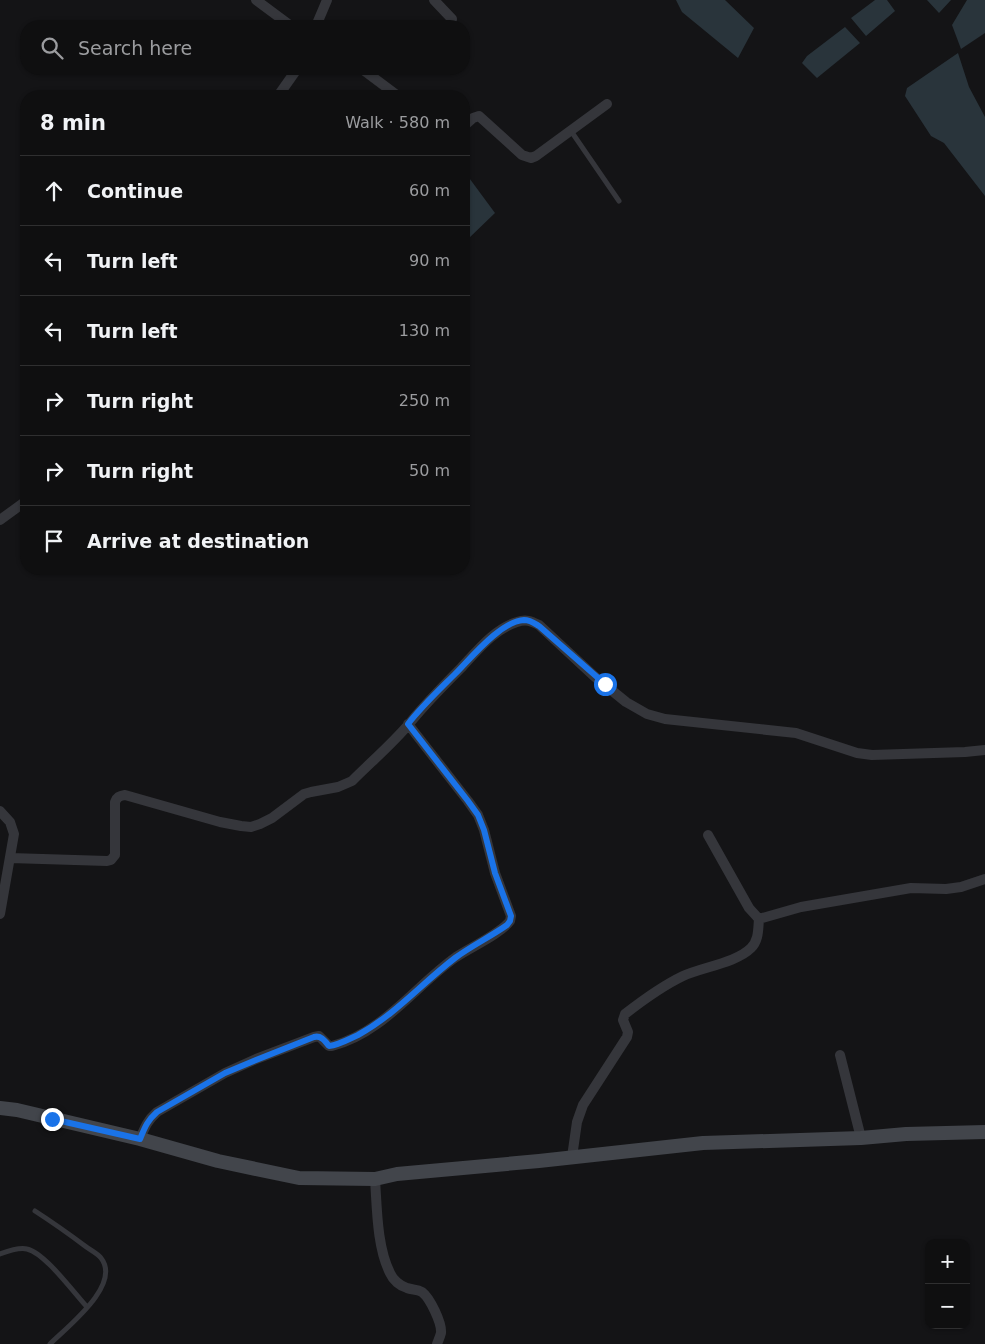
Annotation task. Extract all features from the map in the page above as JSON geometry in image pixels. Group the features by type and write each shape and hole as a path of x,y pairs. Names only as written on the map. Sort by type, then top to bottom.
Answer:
{"street":[{"path":"256,0 283,20"},
{"path":"319,20 327,0"},
{"path":"434,0 452,19"},
{"path":"282,90 293,75"},
{"path":"370,75 390,90"},
{"path":"470,121 476,116 481,117 522,155 531,158 607,104"},
{"path":"0,520 20,505"},
{"path":"10,858 111,860 115,855 115,802 121,796 240,826 251,827 272,818 304,794 346,785 408,724 488,640 516,622 524,620 539,626 600,681 626,702 647,714 665,718 796,733 858,753 872,755 985,750"},
{"path":"140,1139 146,1124 157,1112 225,1073 317,1036 329,1046 334,1046 374,1026 455,958 507,925 510,921 511,916 495,873 484,830 478,815 408,724"},
{"path":"0,812 10,822 14,830 0,914"},
{"path":"708,834 749,908 760,919"},
{"path":"760,919 801,907 911,888 961,888 985,879"},
{"path":"572,1157 577,1122 584,1105 627,1037 628,1032 623,1016 654,992 684,976 726,962 748,951 758,937 760,919"},
{"path":"840,1055 860,1138"},
{"path":"0,1108 17,1110 140,1139 218,1161 299,1178 375,1179 397,1174 703,1143 985,1132"},
{"path":"375,1179 383,1252 390,1275 399,1284 407,1288 416,1289 426,1296 440,1326 441,1334 437,1344"}],"lane":[{"path":"571,131 619,201"},
{"path":"35,1211 70,1234 100,1258 105,1267 106,1278 100,1290 87,1307 50,1344"},
{"path":"0,1254 12,1250 26,1249 35,1252 44,1258 87,1307"}],"shaded area":[{"path":"676,0 725,0 754,28 738,58 682,12"},
{"path":"875,0 887,0 895,11 866,36 851,18"},
{"path":"927,0 951,0 939,13"},
{"path":"967,0 985,0 985,33 961,49 952,25"},
{"path":"845,27 860,43 817,78 802,63 807,56"},
{"path":"958,53 969,87 985,117 985,196 944,143 931,136 905,96 907,88"},
{"path":"470,179 495,213 470,237"}],"route":[{"path":"52,1119 140,1139 146,1124 157,1112 225,1073 317,1036 329,1046 334,1046 374,1026 455,958 507,925 511,916 495,873 494,862 478,815 408,724 488,640 516,622 524,620 539,626 605,684"}]}
